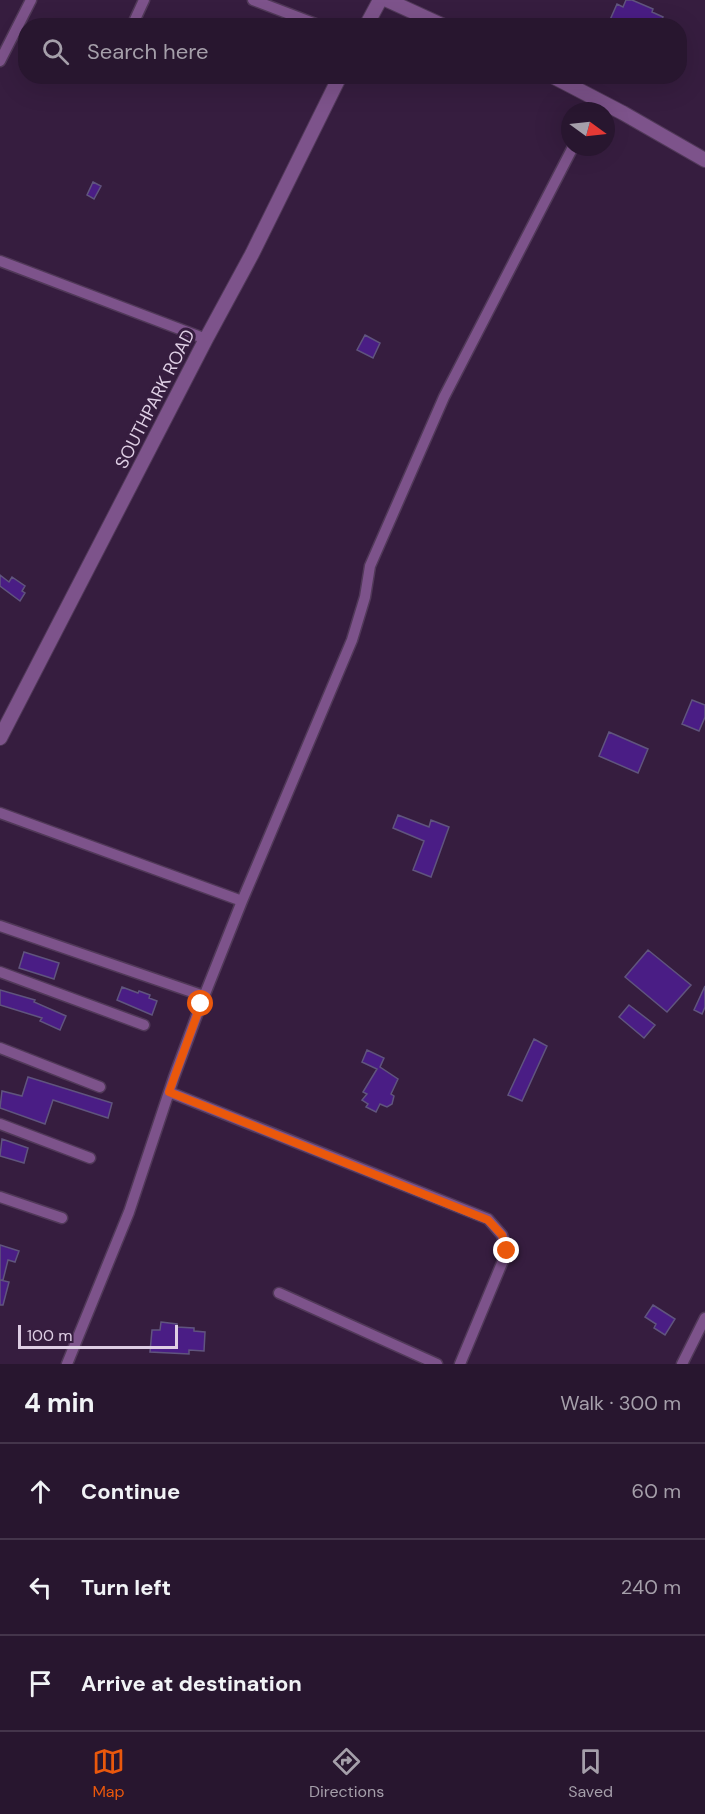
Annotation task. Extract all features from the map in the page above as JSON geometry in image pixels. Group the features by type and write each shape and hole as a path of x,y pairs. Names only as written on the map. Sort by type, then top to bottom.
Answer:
{"street":[{"path":"22,18 31,0"},
{"path":"136,18 144,0"},
{"path":"253,0 300,18"},
{"path":"371,18 381,0"},
{"path":"387,0 426,18"},
{"path":"0,61 18,26"},
{"name":"SOUTHPARK ROAD","path":"0,738 262,234 336,84"},
{"path":"564,84 591,102"},
{"path":"615,115 705,160"},
{"path":"66,1364 129,1212 204,996 352,640 365,597 370,566 454,376 568,156"},
{"path":"0,261 206,339"},
{"path":"0,813 242,901"},
{"path":"0,926 204,996"},
{"path":"0,972 144,1025"},
{"path":"0,1048 100,1087"},
{"path":"169,1092 488,1220 502,1235 507,1251 460,1364"},
{"path":"0,1124 90,1158"},
{"path":"0,1197 62,1218"},
{"path":"279,1293 437,1364"},
{"path":"682,1364 705,1318"}],"building":[{"path":"626,0 632,0 653,9 652,12 663,17 611,18 617,4 623,7"},
{"path":"93,182 101,186 94,199 87,195"},
{"path":"365,335 380,343 373,358 357,350"},
{"path":"0,575 9,582 12,577 25,586 22,591 25,593 20,601 0,586"},
{"path":"692,700 705,705 705,717 699,731 682,724"},
{"path":"609,732 648,749 638,773 599,756"},
{"path":"398,815 429,827 431,820 449,827 431,877 413,870 424,841 393,828"},
{"path":"648,950 691,985 667,1012 625,977"},
{"path":"24,952 59,963 54,979 19,968"},
{"path":"705,986 705,1007 702,1014 694,1010"},
{"path":"122,987 150,995 149,998 157,1001 152,1015 117,1000"},
{"path":"0,990 35,1000 34,1002 66,1016 60,1030 40,1021 42,1018 0,1005"},
{"path":"629,1005 655,1025 644,1038 619,1017"},
{"path":"534,1039 547,1046 522,1101 508,1095"},
{"path":"367,1050 384,1058 380,1067 398,1079 391,1094 394,1096 392,1104 387,1107 380,1104 376,1112 366,1107 368,1104 362,1100 367,1094 363,1092 377,1069 362,1062"},
{"path":"28,1077 112,1103 108,1118 53,1100 45,1124 0,1108 2,1091 22,1096"},
{"path":"2,1139 28,1148 24,1163 0,1156"},
{"path":"0,1245 19,1251 15,1262 8,1260 3,1280 0,1280"},
{"path":"0,1280 9,1282 3,1305 0,1305"},
{"path":"653,1305 675,1319 665,1335 654,1328 656,1324 645,1317"},
{"path":"161,1322 205,1332 204,1351 189,1350 189,1354 150,1352 152,1330 160,1330"}],"route":[{"path":"201,1004 169,1092 488,1220 502,1235 507,1251"}]}
